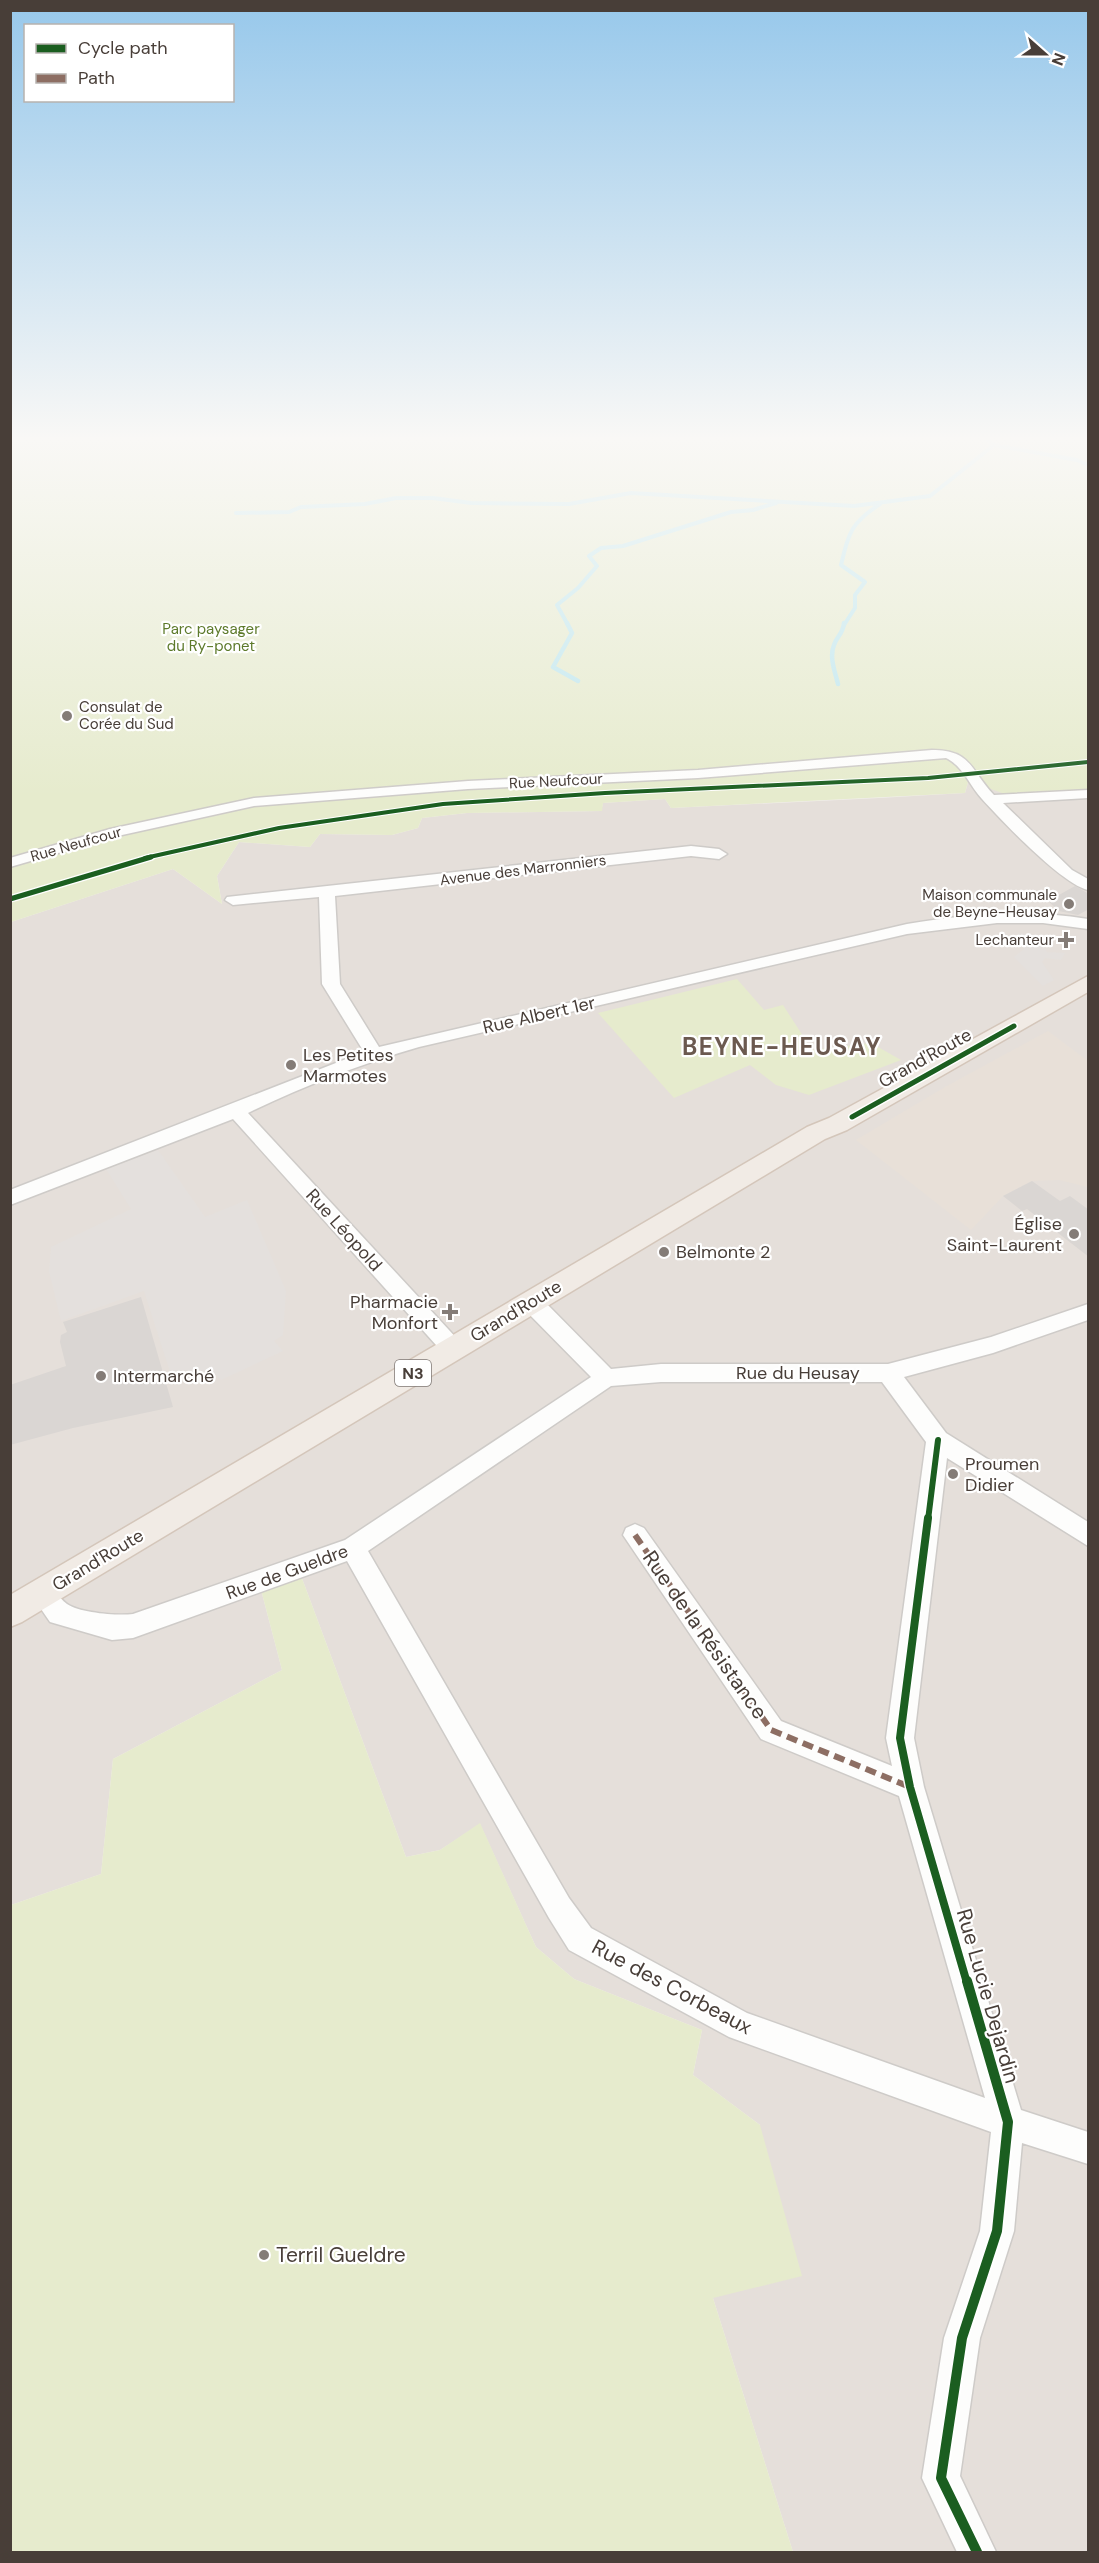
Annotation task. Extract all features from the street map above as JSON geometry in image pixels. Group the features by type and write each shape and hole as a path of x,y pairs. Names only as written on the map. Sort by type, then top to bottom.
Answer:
{"main road":[{"name":"Grand'Route","path":"10,1612 816,1133 845,1121 1089,984"}],"street":[{"name":"Rue Neufcour","path":"10,863 110,833 229,805 263,801 468,785 709,774 948,754 960,760 980,788 1066,873 1089,885"},
{"path":"993,800 1089,794"},
{"path":"1069,797 1089,810"},
{"name":"Avenue des Marronniers","path":"233,900 327,892 691,851 719,854"},
{"path":"327,892 331,984 375,1054"},
{"name":"Rue Albert 1er","path":"10,1198 236,1111 375,1054 416,1042 907,929 943,923 1010,918 1046,918 1089,924"},
{"name":"Rue Léopold","path":"236,1111 453,1349"},
{"path":"531,1302 606,1378"},
{"name":"Rue du Heusay","path":"606,1378 661,1373 888,1373 993,1345 1089,1312"},
{"path":"888,1373 938,1440 1089,1535"},
{"name":"Rue de Gueldre","path":"43,1593 59,1614 82,1622 112,1628 133,1626 353,1548 606,1378"},
{"name":"Rue Lucie Dejardin","path":"938,1440 900,1738 910,1787 1008,2122 997,2231 962,2338 940,2478 977,2553"},
{"name":"Rue de la Résistance","path":"635,1535 771,1730 910,1787"},
{"name":"Rue des Corbeaux","path":"353,1548 559,1908 579,1939 740,2026 1008,2122 1089,2148"}],"shaded area":[{"path":"968,782 985,787 1072,792 1088,790 1088,2552 793,2552 713,2298 760,2125 693,2075 702,2030 574,1979 536,1947 480,1824 440,1850 406,1857 300,1573 260,1586 282,1670 113,1759 101,1874 11,1905 11,922 173,869 222,904 217,876 239,842 310,847 320,834 392,835 418,828 422,818 467,813 601,811 603,803 665,799 671,808 965,793"},
{"path":"1018,933 1036,935 1047,952 1065,953 1061,960 1045,958 1042,962 1054,980 1043,986 1014,957 1024,949"},
{"path":"1048,1031 1088,1061 1088,1187 1059,1180 1032,1181 1003,1196 971,1230 856,1140 945,1087"},
{"path":"158,1150 205,1217 247,1200 286,1291 283,1335 274,1341 283,1351 221,1380 212,1370 173,1381 144,1291 61,1321 49,1271 51,1247 131,1209 106,1169"}],"green space":[{"name":"Parc paysager du Ry-ponet","path":"11,558 1088,558 1088,790 1005,794 985,787 975,772 962,773 968,782 965,793 671,808 665,799 603,803 602,811 467,813 422,818 418,828 392,835 320,834 310,847 239,842 217,876 222,904 173,869 11,922"},
{"path":"737,979 764,1010 783,1005 812,1050 871,1043 901,1060 809,1095 776,1085 750,1065 674,1098 598,1013"},
{"path":"300,1573 406,1857 440,1850 480,1823 536,1947 574,1979 702,2030 693,2075 760,2125 802,2276 713,2298 793,2552 11,2552 11,1905 101,1874 113,1759 282,1670 260,1586"}],"building":[{"name":"Maison communale de Beyne-Heusay","path":"1075,886 1089,894 1089,909 1078,915 1059,911 1048,901"},
{"name":"Église Saint-Laurent","path":"1032,1181 1060,1201 1070,1196 1089,1210 1089,1257 1027,1209 1022,1211 1003,1196"},
{"name":"Intermarché","path":"141,1297 173,1407 73,1428 10,1445 10,1385 66,1366 60,1342 61,1335 67,1332 63,1322"}],"waterway":[{"path":"568,625 557,605 578,588 597,566 590,558"},
{"path":"843,558 841,565 865,582 855,595 855,608 844,625"},
{"path":"838,684 832,654 844,623"},
{"path":"568,625 572,633 553,667 578,681"}],"marked path":[{"path":"635,1535 771,1730 910,1787"}],"cycle path":[{"path":"10,899 116,866 224,839 388,810 524,797 928,778 1008,772 1088,762"},
{"path":"852,1117 1014,1026"},
{"path":"938,1440 900,1738 910,1787 1008,2122 997,2231 962,2338 941,2478 977,2552"}],"place":[{"name":"Consulat de Corée du Sud","path":"67,716"},
{"name":"Maison communale de Beyne-Heusay","path":"1069,904"},
{"name":"Lechanteur","path":"1066,940"},
{"name":"Les Petites Marmotes","path":"291,1065"},
{"name":"Église Saint-Laurent","path":"1074,1234"},
{"name":"Belmonte 2","path":"664,1252"},
{"name":"Pharmacie Monfort","path":"450,1312"},
{"name":"Intermarché","path":"101,1376"},
{"name":"Proumen Didier","path":"953,1474"},
{"name":"Terril Gueldre","path":"264,2255"}],"district":[{"name":"BEYNE-HEUSAY","path":"782,1047"}]}
